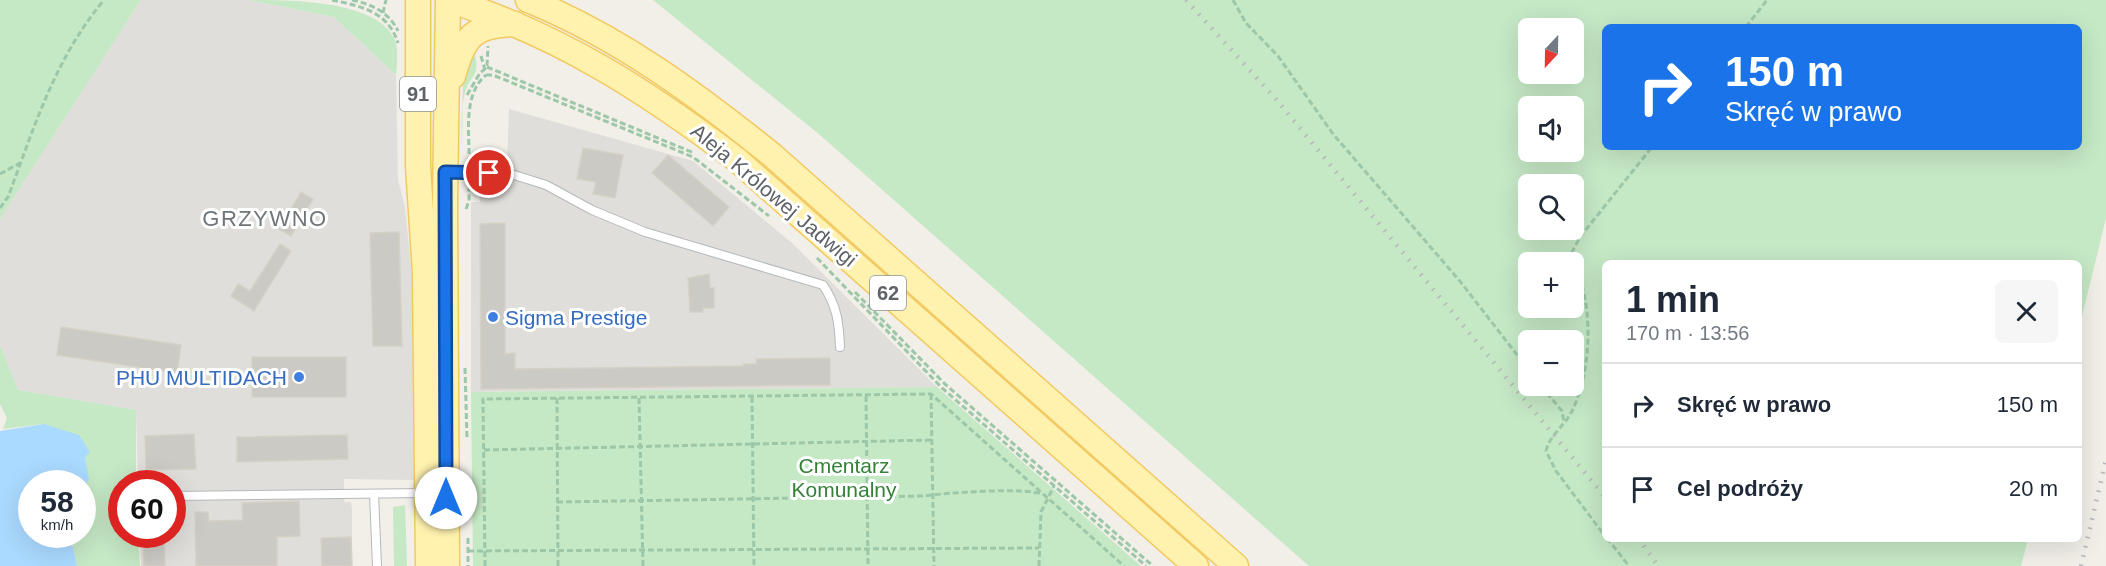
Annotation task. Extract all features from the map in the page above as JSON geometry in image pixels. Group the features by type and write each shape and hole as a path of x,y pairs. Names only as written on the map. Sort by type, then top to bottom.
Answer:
{"main road":[{"name":"91","path":"418,0 444,178 425,273 428,566"},
{"name":"91","path":"447,566 444,178 448,0"},
{"name":"Aleja Królowej Jadwigi","path":"448,0 517,24 577,52 667,107 736,159 1196,566"},
{"name":"Aleja Królowej Jadwigi","path":"528,0 580,23 628,50 679,83 755,142 1236,566"},
{"path":"446,101 462,45 479,30 496,25 517,24"}],"lane":[{"path":"444,178 508,173 546,185 592,210 645,232 823,285 834,301 839,317 840,347"},
{"path":"186,496 426,493"},
{"path":"374,494 376,566"}],"path":[{"path":"0,208 8,197 42,104 70,46 104,0"},
{"path":"332,0 369,9 382,18 401,46 395,25 383,13 369,4 351,0"},
{"path":"382,18 386,0"},
{"path":"1233,0 1246,23 1278,56 1346,150 1466,288 1518,356"},
{"path":"1748,24 1767,0"},
{"path":"444,178 471,85 487,68 489,52 479,30"},
{"path":"444,178 477,86 486,75"},
{"path":"1572,252 1580,237 1650,150"},
{"path":"0,174 21,162"},
{"path":"444,178 466,209"},
{"path":"1584,293 1586,358 1580,389 1563,427 1549,441 1547,455 1602,531"},
{"path":"931,394 934,566"},
{"path":"485,566 483,399 931,394 1124,566"},
{"path":"866,396 868,566"},
{"path":"1549,396 1562,411 1565,420 1563,427"},
{"path":"752,397 754,566"},
{"path":"557,398 558,566"},
{"path":"639,398 643,566"},
{"path":"484,450 932,440"},
{"path":"1040,566 1041,512 1054,486"},
{"path":"557,502 1027,492 1047,497"},
{"path":"1610,542 1629,566"},
{"path":"468,551 1039,548"}],"shaded area":[{"path":"141,0 249,0 334,17 396,75 398,180 405,207 414,297 414,480 344,479 344,502 351,502 352,509 352,566 141,566 140,548 186,548 186,470 138,470 136,410 18,390 0,345 0,219"},
{"path":"509,109 693,161 792,243 937,387 471,392 471,202 480,202 479,165 507,166"}],"green space":[{"path":"0,0 141,0 0,219"},
{"path":"249,0 308,2 351,9 369,16 384,25 396,42 396,75 334,17"},
{"path":"653,0 2106,0 2106,218 2082,317 2082,260 1602,260 1602,542 2027,542 2021,566 1309,566 820,135"},
{"path":"472,45 477,65 466,89 463,107 463,65"},
{"path":"463,107 462,151 461,124"},
{"path":"0,345 18,390 136,410 136,470 108,470 108,548 139,548 140,566 77,566 73,548 96,548 96,470 87,470 85,457 44,424 3,429 7,418 0,404"},
{"name":"Cmentarz Komunalny","path":"937,387 1141,566 473,566 471,392"},
{"path":"405,505 407,566 394,566 393,507"}],"water":[{"path":"44,424 79,435 90,452 85,457 87,470 18,470 18,548 73,548 77,566 0,566 0,431"}],"building":[{"path":"583,148 623,155 615,198 593,194 596,182 577,179"},
{"path":"668,155 729,207 713,226 652,173"},
{"path":"301,192 313,199 291,236 279,229"},
{"path":"505,223 505,354 515,353 515,369 744,366 743,364 757,364 756,359 830,358 830,385 481,389 480,224"},
{"path":"399,232 402,346 373,346 370,233"},
{"path":"280,244 291,251 254,311 231,296 238,284 250,291"},
{"path":"709,274 710,288 714,288 714,308 703,308 703,312 690,312 688,278"},
{"path":"61,327 181,345 177,373 57,355"},
{"name":"PHU MULTIDACH","path":"252,357 346,357 346,397 252,397"},
{"path":"194,434 196,469 146,470 145,436"},
{"path":"347,435 348,459 237,462 237,437"},
{"path":"299,501 300,536 277,537 277,566 196,566 195,512 208,512 209,521 243,520 242,503"},
{"path":"351,537 352,566 322,566 321,538"},
{"path":"143,548 164,548 165,566 144,566"}],"railway":[{"path":"1186,0 1275,98 1602,493"},
{"path":"2081,566 2106,460"},
{"path":"1641,542 1658,566"}],"place":[{"name":"Sigma Prestige","path":"493,317"},
{"name":"PHU MULTIDACH","path":"299,377"}],"district":[{"name":"GRZYWNO","path":"265,218"}],"route":[{"path":"446,498 445,172 489,173"}]}
